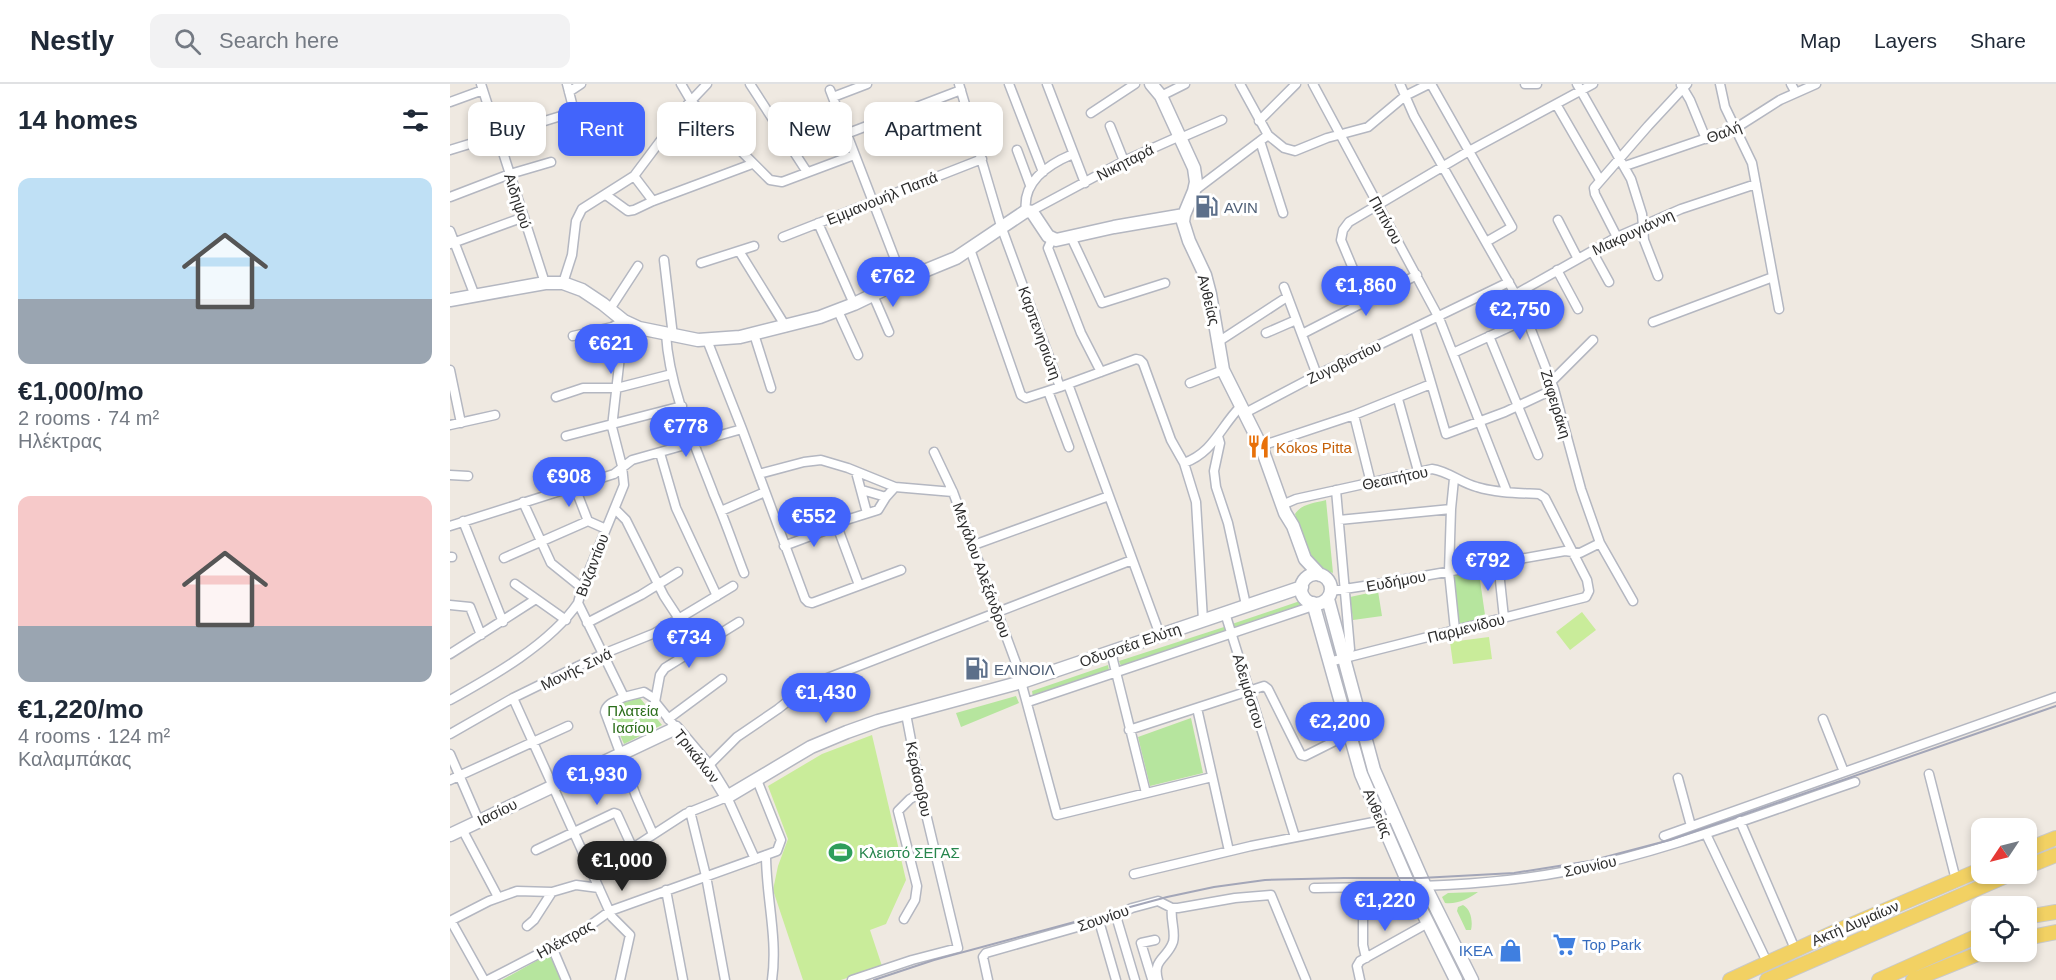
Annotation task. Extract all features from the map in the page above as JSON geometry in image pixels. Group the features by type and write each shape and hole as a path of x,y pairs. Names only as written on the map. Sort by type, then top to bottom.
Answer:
{"main road":[{"path":"450,300 545,283 563,283 582,290 624,321 646,330 707,340 786,327 838,311 956,258 1001,226 1029,211 1052,239 1057,240 1184,215 1196,182 1194,168 1161,96 1151,84"},
{"name":"Ανθείας","path":"1184,215 1184,230 1205,275 1210,294 1223,370 1261,446 1287,518 1302,586"},
{"name":"Ανθείας","path":"1287,518 1293,526 1305,559 1320,575"},
{"path":"1320,575 1328,580 1334,593 1320,604 1313,605 1304,597 1302,586 1310,576 1320,575"},
{"name":"Οδυσσέα Ελύτη","path":"727,797 823,741 879,721 1022,682 1302,586"},
{"name":"Ανθείας","path":"1334,593 1345,658 1374,770 1425,886 1472,980"},
{"name":"Ανθείας","path":"1313,605 1361,774 1410,887 1456,980"},
{"name":"Τρικάλων","path":"672,724 708,766 727,797"},
{"name":"Ιασίου","path":"450,835 620,754 672,724"},
{"path":"2037,846 2056,838"},
{"path":"2037,863 2056,855"},
{"name":"Ακτή Δυμαίων","path":"1730,980 1971,874"},
{"name":"Ακτή Δυμαίων","path":"1767,980 1988,884"},
{"path":"2037,915 2056,912"},
{"path":"2037,936 2056,932"},
{"path":"1879,980 1971,939"},
{"path":"1444,957 1457,951"},
{"path":"1913,980 1971,957"}],"street":[{"path":"568,88 581,84"},
{"path":"681,84 691,101 770,180 782,182 854,155"},
{"path":"563,283 582,209 634,176 691,101 707,84"},
{"path":"750,84 807,172"},
{"path":"835,102 832,94 867,84"},
{"path":"1009,84 1043,172"},
{"path":"1048,84 1084,183"},
{"path":"1091,113 1136,84"},
{"path":"1161,96 1185,84"},
{"path":"1240,84 1268,135 1286,149 1295,151 1339,135 1368,128 1405,96 1430,84 1512,227 1486,242"},
{"path":"1259,121 1296,84"},
{"name":"Πιπίνου","path":"1312,84 1439,318 1507,492"},
{"name":"Ζαφειράκη","path":"1400,84 1414,116 1516,294 1552,386 1581,489 1600,543 1633,601"},
{"path":"1525,84 1537,84"},
{"path":"1367,302 1342,244 1341,235 1349,222 1469,151 1556,104 1579,87 1593,84"},
{"path":"1720,84 1725,105 1750,157 1779,309"},
{"path":"1791,84 1796,93"},
{"name":"Θαλή","path":"1624,166 1736,129 1780,100 1816,84"},
{"path":"1617,237 1594,188 1684,85 1706,139"},
{"path":"450,102 482,87"},
{"name":"Αιδηψού","path":"482,87 487,102"},
{"path":"852,132 960,87"},
{"name":"Καρπενησιώτη","path":"960,87 1001,226 1109,496 1160,634"},
{"path":"1579,87 1624,166 1642,214 1644,240 1658,276"},
{"path":"1556,104 1600,180"},
{"name":"Νικηταρά","path":"1029,211 1124,161 1222,120"},
{"path":"1110,126 1124,161"},
{"path":"1194,191 1268,135"},
{"path":"1260,141 1283,213"},
{"path":"450,150 468,144"},
{"path":"852,150 903,280"},
{"path":"1017,150 1030,185"},
{"path":"1029,211 1025,199 1030,185 1057,160 1073,154"},
{"name":"Αιδηψού","path":"504,156 545,283"},
{"name":"Εμμανουήλ Παπά","path":"783,237 872,200 982,159"},
{"path":"450,197 510,174 551,162"},
{"path":"606,195 628,211 634,210 752,164"},
{"path":"634,176 653,201"},
{"name":"Μακρυγιάννη","path":"1516,294 1617,237 1681,209 1756,184"},
{"path":"452,243 524,218"},
{"path":"1558,220 1578,259"},
{"path":"818,223 854,304"},
{"path":"450,231 452,243 475,296"},
{"path":"1071,237 1102,303 1165,284"},
{"path":"1052,239 1048,248 1081,333 1101,372"},
{"path":"701,263 754,246"},
{"path":"970,249 1021,395 1026,398 1136,359 1143,363 1171,440 1184,463 1196,502 1203,620"},
{"path":"739,251 786,327"},
{"path":"1592,251 1609,282"},
{"path":"664,260 672,374 694,444 744,573"},
{"path":"610,309 638,266"},
{"path":"1557,270 1578,309"},
{"path":"1302,334 1417,275"},
{"path":"1653,322 1773,277"},
{"name":"Ζυγοβιστίου","path":"1243,410 1439,318 1509,282"},
{"path":"1284,287 1317,375"},
{"path":"873,295 889,332"},
{"path":"1218,342 1287,297"},
{"path":"838,311 858,355"},
{"path":"1453,353 1527,319"},
{"path":"1266,333 1296,320"},
{"path":"573,336 612,327 624,321"},
{"name":"Βυζαντίου","path":"624,321 612,425 624,485 578,603 624,697"},
{"path":"1415,328 1446,434 1517,406 1552,386 1593,340"},
{"path":"754,334 771,388"},
{"path":"1489,336 1538,455"},
{"path":"707,340 805,599 812,603 901,570"},
{"path":"450,370 461,423"},
{"path":"1190,383 1223,370"},
{"path":"556,397 584,388 617,388 672,374"},
{"path":"1261,446 1398,399 1431,384"},
{"path":"1048,391 1069,447"},
{"path":"1398,399 1418,471"},
{"path":"566,436 682,406"},
{"path":"1184,463 1204,453 1243,410"},
{"path":"450,425 495,415"},
{"path":"1354,415 1371,483"},
{"path":"450,526 614,474 633,460 742,429"},
{"path":"1218,436 1220,443 1214,471 1216,487 1230,533 1246,606"},
{"name":"Μεγάλου Αλεξάνδρου","path":"934,452 953,492 1022,682 1057,815 1212,777"},
{"path":"660,453 676,508 717,596"},
{"path":"759,474 818,460 830,462 895,487 953,492"},
{"name":"Θεαιτήτου","path":"1282,505 1418,471 1437,470 1478,488 1542,495 1573,552"},
{"path":"856,472 867,513"},
{"path":"450,475 468,476"},
{"path":"1454,479 1450,509 1449,572 1455,630"},
{"path":"574,485 588,521 606,529"},
{"path":"843,520 878,510 895,487"},
{"path":"862,490 886,497"},
{"name":"Ανθείας","path":"1336,490 1339,520 1334,593 1350,649 1345,658"},
{"path":"721,511 765,492"},
{"path":"971,546 1109,496"},
{"path":"523,502 551,563 582,588"},
{"path":"615,509 626,520 658,585 698,648"},
{"path":"1339,520 1450,509"},
{"path":"463,521 503,622"},
{"path":"504,558 588,521"},
{"path":"784,546 837,526 859,585"},
{"name":"Ευδήμου","path":"1334,593 1565,550 1580,553 1600,543"},
{"name":"Παρμενίδου","path":"1329,662 1586,597 1589,591 1587,580 1573,552"},
{"path":"708,766 737,737 807,686 1132,560"},
{"path":"1498,562 1504,618"},
{"path":"587,623 678,572"},
{"path":"515,584 566,620"},
{"name":"Μονής Σινά","path":"450,735 513,698 603,654 647,637 733,586"},
{"path":"450,654 536,599"},
{"path":"450,700 496,673 566,620 578,603"},
{"path":"450,605 470,607 481,635"},
{"path":"1028,702 1313,605"},
{"name":"Αδειμάστου","path":"1225,613 1295,837"},
{"path":"653,834 636,796 605,710 610,704 624,697 644,692 655,699 663,670 739,622"},
{"path":"1110,652 1146,793"},
{"path":"672,724 722,679"},
{"path":"1130,730 1264,686 1268,689 1301,755 1305,756 1349,734 1363,730"},
{"path":"1664,836 2056,697"},
{"path":"513,698 610,911 615,921 630,934 620,980"},
{"name":"Τρικάλων","path":"655,699 672,724"},
{"path":"1197,708 1229,851"},
{"name":"Κεράσοβου","path":"852,980 912,960 958,948 921,793 906,714"},
{"path":"1823,719 1844,772"},
{"path":"450,780 568,726"},
{"path":"450,754 478,821"},
{"path":"1929,774 1956,880"},
{"path":"1678,778 1691,826"},
{"name":"Ηλέκτρας","path":"486,980 590,927 610,911 777,851 781,840 757,780"},
{"name":"Σουνίου","path":"1314,888 1425,886 1509,880 1568,871 1627,858 1706,834 1855,782"},
{"path":"904,919 915,900 917,886 898,811 910,799 921,793"},
{"path":"590,868 633,849 690,811 727,797"},
{"name":"Τρικάλων","path":"727,797 754,859"},
{"path":"690,811 706,876 725,980"},
{"path":"536,850 616,813 633,849"},
{"path":"1134,874 1229,851 1394,818"},
{"path":"1740,821 1795,950"},
{"path":"462,829 498,897"},
{"path":"1706,834 1767,962"},
{"path":"766,855 766,881 774,950 772,980"},
{"path":"486,980 450,921 498,897 520,891 552,892 576,885 599,888"},
{"path":"1363,887 1363,945 1366,958"},
{"path":"666,890 683,980"},
{"path":"527,926 534,920 552,892"},
{"name":"Σουνίου","path":"988,980 983,957 986,952 1116,916 1132,908 1158,901 1172,908 1271,895 1306,980"},
{"path":"1154,978 1157,965 1174,939 1172,908"},
{"path":"1116,916 1135,980"},
{"path":"1099,921 1116,980"},
{"path":"1360,980 1357,964 1428,923"},
{"path":"1154,978 1142,944 1155,939"},
{"path":"552,947 566,980"}],"green space":[{"path":"1326,500 1333,573 1317,567 1309,559 1295,514 1305,506"},
{"path":"1478,566 1486,622 1455,630 1449,572"},
{"path":"1378,591 1382,616 1353,620 1350,597"},
{"path":"1300,601 1303,605 1234,629 1232,624"},
{"path":"1582,612 1596,630 1570,650 1556,632"},
{"path":"1224,627 1226,631 1121,666 1119,661"},
{"path":"1489,637 1492,659 1453,664 1450,642"},
{"path":"1108,665 1109,670 1033,697 1032,691"},
{"path":"1016,696 1019,703 961,727 956,713"},
{"name":"Πλατεία Ιασίου","path":"640,698 662,725 624,744 609,710"},
{"path":"1191,718 1203,773 1150,786 1138,737"},
{"name":"Κλειστό ΣΕΓΑΣ","path":"872,735 906,880 886,924 870,930 882,966 841,980 803,980 773,890 778,866 788,839 768,786 822,754"},
{"path":"1478,892 1454,903 1445,903 1442,897 1448,893"},
{"path":"1463,905 1471,916 1471,930 1466,930 1457,911 1458,907"},
{"path":"547,955 551,957 562,980 502,980"}],"railway":[{"path":"874,980 934,960 1167,897 1214,887 1265,880 1421,878 1514,873 1590,861 1670,840 2056,706"}],"place":[{"name":"AVIN","path":"1206,207"},
{"name":"Kokos Pitta","path":"1258,447"},
{"name":"ΕΛΙΝΟΙΛ","path":"976,669"},
{"name":"Κλειστό ΣΕΓΑΣ","path":"841,852"},
{"name":"Top Park","path":"1564,944"},
{"name":"IKEA","path":"1511,950"}]}
